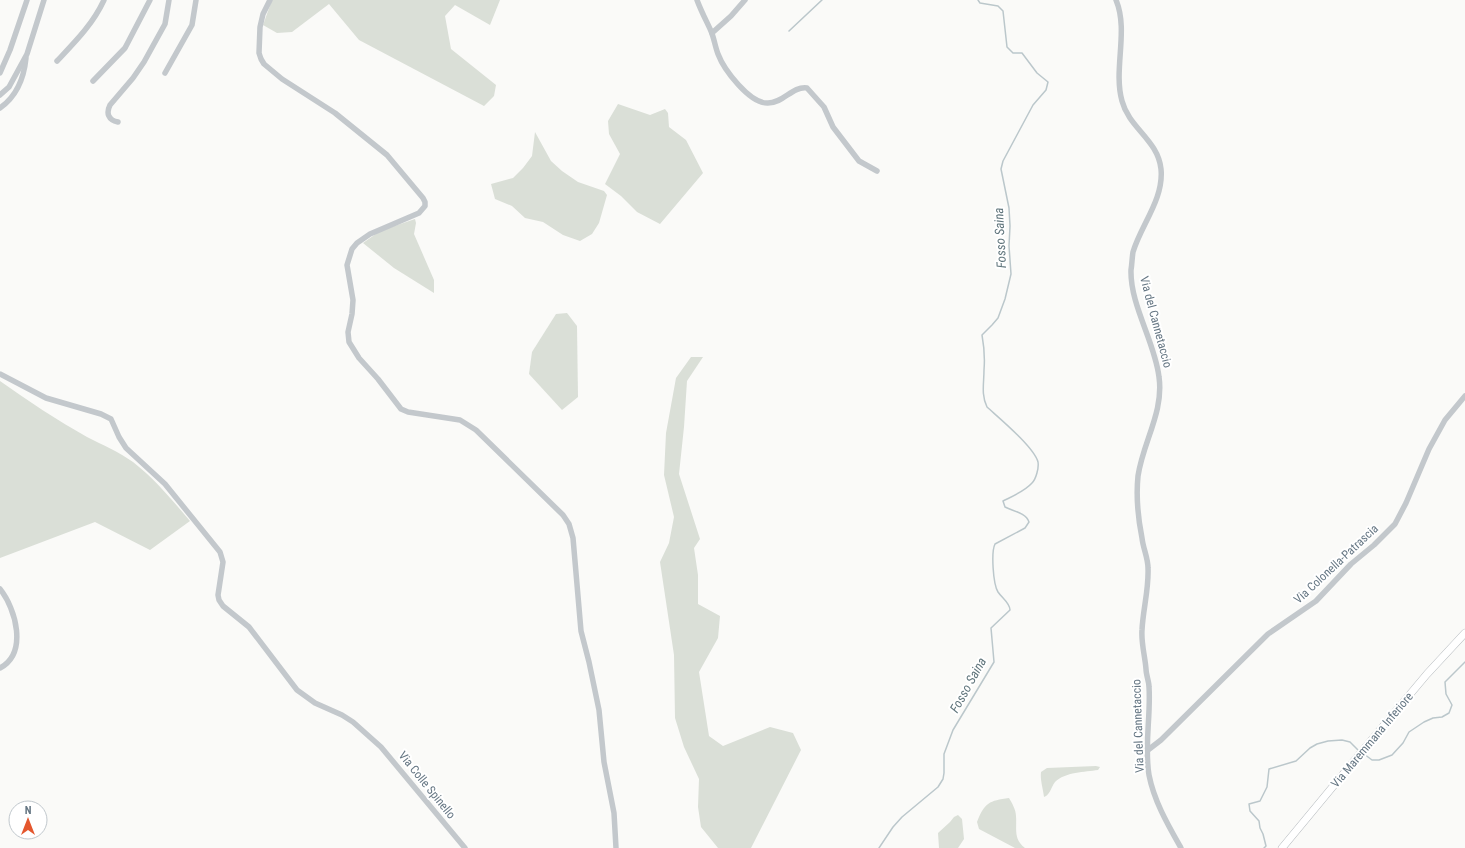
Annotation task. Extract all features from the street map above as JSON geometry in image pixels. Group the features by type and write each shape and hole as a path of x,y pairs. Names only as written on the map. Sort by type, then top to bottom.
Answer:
{"main road":[{"name":"Via Maremmana Inferiore","path":"1282,848 1427,674 1465,633"}],"street":[{"path":"0,73 10,50 26,0"},
{"path":"0,95 10,85 26,56 44,0"},
{"path":"57,61 83,34 98,14 104,0"},
{"path":"93,81 125,48 150,0"},
{"path":"118,122 109,117 108,107 133,78 144,62 165,24 169,0"},
{"path":"165,73 192,25 196,0"},
{"path":"270,0 260,27 259,53 264,64 282,79 338,116 387,155 424,198 425,202 424,208 419,213 370,234 356,243 351,251 348,267 353,291 353,303 348,335 352,348 400,409 408,412 457,420 472,427 561,512 571,527 581,631 590,662 598,710 604,762 614,813 616,848"},
{"path":"697,0 712,33 718,56 741,88 761,102 768,103 778,101 796,89 807,88 824,107 833,127 859,161 877,171"},
{"path":"712,33 731,16 745,0"},
{"name":"Via del Cannetaccio","path":"1116,0 1120,13 1119,64 1122,101 1129,120 1144,134 1154,148 1159,161 1161,175 1156,200 1133,253 1131,272 1133,287 1160,377 1160,398 1138,476 1138,515 1148,567 1146,603 1142,628 1142,647 1149,684 1148,750 1150,776 1156,800 1181,848"},
{"path":"0,108 12,97 19,85 24,74 26,56"},
{"name":"Via Colle Spinello","path":"0,374 46,398 101,414 111,419 126,448 165,484 220,552 223,562 218,595 221,604 248,625 297,690 315,703 349,720 371,737 390,756 465,848"},
{"name":"Via Colonella-Patrascia","path":"1148,750 1161,740 1268,634 1316,601 1351,564 1395,524 1406,503 1429,449 1445,420 1465,396"},
{"path":"0,589 10,604 17,637 10,660 7,664 0,668"}],"shaded area":[{"path":"272,0 500,0 490,25 455,5 445,16 451,49 496,85 494,96 484,106 359,40 329,4 292,32 277,33 263,25"},
{"path":"618,104 650,115 665,109 668,113 669,127 686,140 703,173 660,224 637,212 621,196 605,184 620,154 609,134 608,121"},
{"path":"535,132 551,161 562,171 578,182 604,191 607,195 599,223 592,234 580,241 563,235 543,222 525,218 512,206 495,199 491,184 513,178 523,168 532,156"},
{"path":"415,219 416,223 414,234 434,280 434,293 394,268 363,243 380,231"},
{"path":"567,313 577,326 578,397 562,410 529,374 532,352 556,314"},
{"path":"691,357 703,357 687,381 679,474 700,539 694,548 698,575 698,604 720,616 718,638 699,672 709,736 723,746 770,727 793,733 801,750 751,848 718,848 701,827 698,807 699,779 684,747 675,718 674,655 660,562 669,543 674,517 664,475 666,433 676,378"},
{"path":"0,381 65,424 133,462 156,483 190,521 150,550 95,522 0,558"},
{"path":"1100,767 1098,770 1064,776 1055,782 1048,795 1044,797 1041,772 1047,768"},
{"path":"1009,798 1016,814 1017,837 1021,845 1025,848 1015,848 979,829 977,822 985,806 997,800"},
{"path":"958,815 962,819 964,839 958,848 939,848 938,833"}],"waterway":[{"path":"789,31 822,0"},
{"name":"Fosso Saina","path":"879,848 893,827 902,817 938,787 943,779 944,754 953,730 994,662 991,628 1010,610 1009,605 996,588 993,568 994,548 995,544 1025,528 1029,522 1022,514 1005,507 1003,501 1029,486 1035,479 1038,467 1038,462 1030,449 1016,433 987,407 983,393 984,348 982,335 998,318 1005,299 1011,274 1009,208 1001,169 1003,161 1033,105 1046,90 1048,82 1037,73 1022,53 1013,53 1007,47 1003,11 998,6 980,3 978,0"},
{"name":"Fosso Saina","path":"1364,754 1372,760 1379,760 1392,755 1403,743 1409,732 1424,722 1433,718 1442,717 1449,713 1452,705 1446,694 1445,682 1465,662"},
{"name":"Fosso Saina","path":"1264,848 1266,846 1259,821 1250,811 1249,804 1260,801 1267,787 1269,769 1296,761 1310,748 1328,741 1342,740 1350,742 1359,751"}]}
